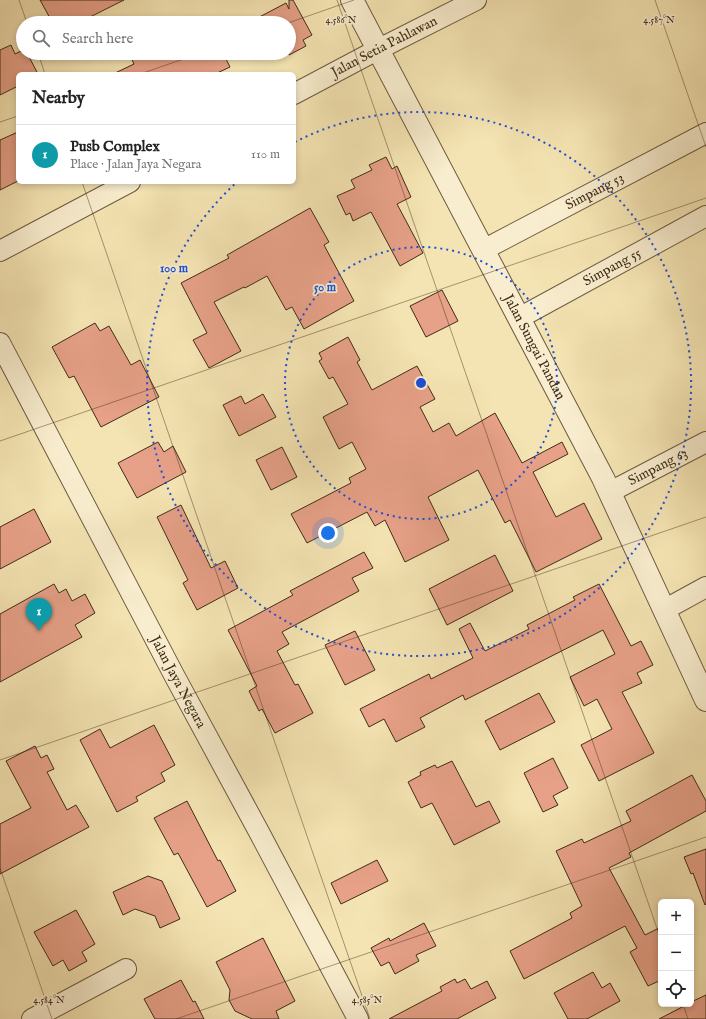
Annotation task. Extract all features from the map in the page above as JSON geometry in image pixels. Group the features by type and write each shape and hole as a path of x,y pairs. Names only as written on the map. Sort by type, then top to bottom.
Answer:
{"street":[{"name":"Jalan Sungai Pandan","path":"352,0 610,492 706,700"},
{"name":"Jalan Setia Pahlawan","path":"296,93 476,0"},
{"name":"Simpang 53","path":"483,250 706,134"},
{"path":"0,251 126,184"},
{"name":"Simpang 55","path":"519,318 706,216"},
{"name":"Jalan Jaya Negara","path":"0,343 174,675 358,1019"},
{"name":"Simpang 63","path":"610,492 706,442"},
{"path":"664,610 706,587"},
{"path":"32,1019 126,969"}],"building":[{"path":"40,0 124,0 92,16 49,16"},
{"path":"289,0 293,0 312,35 303,40 306,46 296,51 296,16 261,16 286,3 289,9"},
{"path":"11,45 16,54 16,60 31,60 37,72 16,72 16,87 0,95 0,50"},
{"path":"132,60 226,60 230,67 219,72 117,72 134,64"},
{"path":"16,133 16,182 0,190 0,140"},
{"path":"386,157 392,169 397,166 411,197 397,204 423,253 400,266 371,212 353,221 350,213 346,215 337,196 355,188 351,180 372,170 369,165"},
{"path":"310,208 329,242 324,245 354,301 304,329 292,307 286,310 267,276 214,302 241,351 209,368 193,340 207,333 181,283 229,258 227,255"},
{"path":"442,290 458,321 426,337 410,306"},
{"path":"95,323 100,331 109,326 131,365 140,360 159,397 101,427 74,376 69,378 52,347"},
{"path":"348,337 360,360 357,362 372,390 417,366 435,399 420,407 433,432 449,423 456,436 495,413 522,463 562,442 568,454 533,472 556,517 584,503 602,539 536,572 510,520 505,523 478,470 428,497 449,540 405,562 385,520 375,526 367,512 307,543 291,514 351,483 349,478 366,469 352,442 339,449 323,417 348,404 333,377 329,379 319,361 322,359 319,353"},
{"path":"263,394 276,417 239,436 223,405 241,396 245,404"},
{"path":"158,442 164,452 173,446 186,472 137,498 118,463"},
{"path":"282,447 297,477 271,490 256,460"},
{"path":"181,505 211,568 225,561 238,588 197,610 183,583 188,580 157,517"},
{"path":"34,509 51,542 0,569 0,527"},
{"path":"364,552 373,568 352,578 359,591 282,632 289,644 277,651 295,685 298,684 313,713 275,733 262,709 259,711 249,691 257,686 228,630 293,595 290,591"},
{"path":"495,555 513,591 447,625 429,589"},
{"path":"54,584 59,593 66,589 72,601 85,594 95,613 75,625 82,637 0,682 0,614"},
{"path":"599,584 631,646 641,641 653,665 637,673 642,683 622,692 654,753 599,781 581,745 612,729 597,699 584,706 570,677 615,654 603,630 465,700 463,695 420,718 425,727 396,742 384,719 369,727 360,709 429,674 431,679 473,658 459,629 470,623 485,651 529,629 527,625 575,600 573,597"},
{"path":"355,631 375,670 345,685 325,645"},
{"path":"539,693 555,722 500,750 485,721"},
{"path":"154,725 175,765 161,773 165,781 136,797 138,801 117,812 80,740 100,729 110,748"},
{"path":"35,746 41,758 47,755 54,769 47,772 67,810 76,805 89,827 0,874 0,824 31,808 6,761"},
{"path":"553,758 568,788 553,796 558,805 543,812 524,773"},
{"path":"452,761 476,807 489,801 500,822 454,845 432,803 421,808 408,782 421,775 420,772 435,765 437,768"},
{"path":"692,775 706,801 706,811 629,853 631,857 609,868 645,935 658,928 658,981 648,986 630,952 637,948 625,926 524,979 510,951 572,918 570,913 582,906 556,851 582,839 584,843 631,821 626,811"},
{"path":"187,801 218,861 220,860 236,891 207,907 178,853 174,855 154,818"},
{"path":"706,849 705,905 693,873 691,874 684,857"},
{"path":"377,860 388,881 341,904 331,883"},
{"path":"148,876 162,881 180,919 160,928 155,916 135,909 123,915 113,892"},
{"path":"76,910 95,944 82,952 87,961 69,971 63,960 53,966 34,932"},
{"path":"424,923 436,946 416,955 419,961 395,974 389,962 381,966 371,948 389,938 390,941"},
{"path":"263,938 295,1001 276,1011 279,1019 252,1019 235,1011 229,1000 230,990 216,962"},
{"path":"593,972 602,988 610,983 620,1001 587,1019 568,1019 554,993"},
{"path":"455,979 457,983 465,979 471,989 487,981 496,998 457,1019 389,1019 442,991 440,987"},
{"path":"181,980 193,1002 195,1001 204,1019 155,1019 144,999"},
{"path":"706,995 706,1019 659,1019 682,1007 694,1007 694,1001"}],"place":[{"name":"Pusb Complex","path":"39,631"}]}
